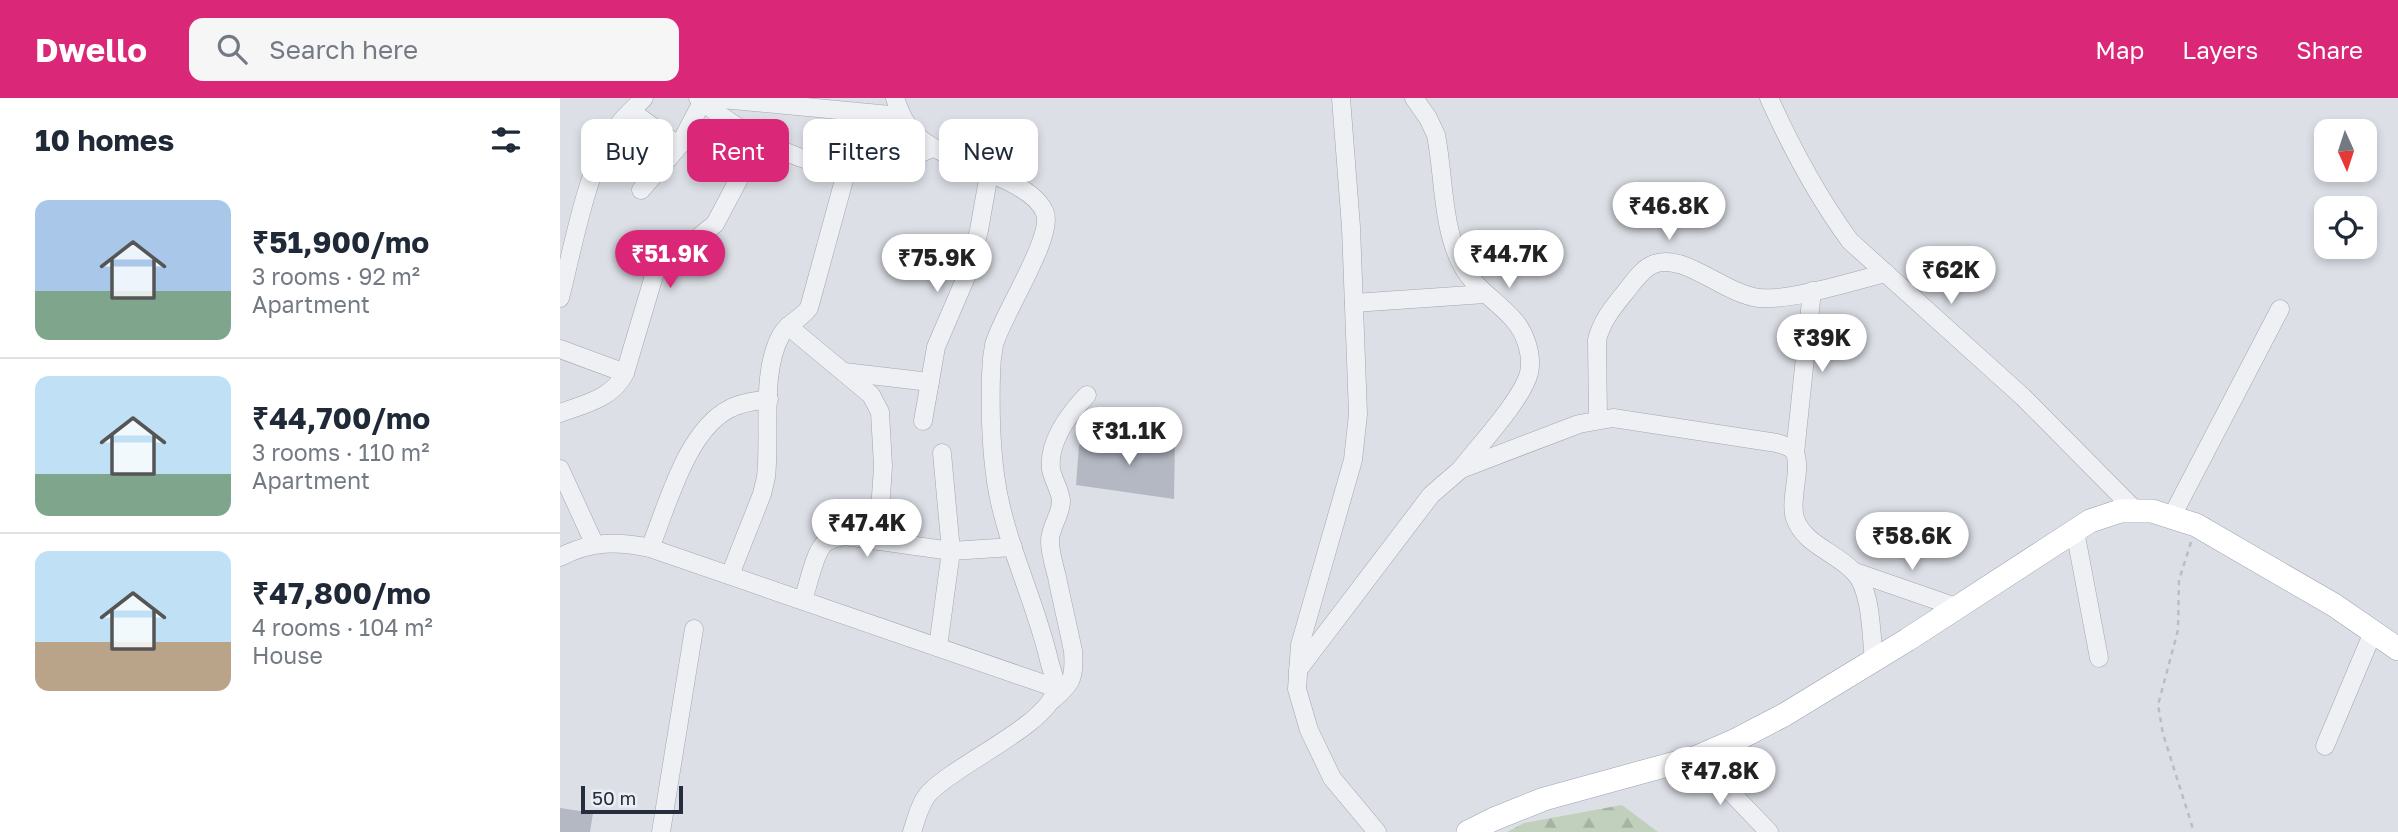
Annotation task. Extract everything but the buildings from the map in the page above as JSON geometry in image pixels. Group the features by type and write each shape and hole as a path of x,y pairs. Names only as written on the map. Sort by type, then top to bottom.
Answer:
{"main road":[{"path":"1468,832 1544,799 1697,757 1784,715 2090,521 2120,511 2152,511 2196,525 2334,605 2398,649"}],"street":[{"path":"560,298 587,195 607,141 620,121 644,98"},
{"path":"895,98 901,116 912,132 939,151"},
{"path":"1341,98 1352,227 1358,414 1353,460 1300,645 1297,689 1308,730 1332,778 1377,832"},
{"path":"1298,670 1431,495 1461,469 1520,393 1529,373 1530,357 1525,338 1514,320 1474,284 1453,245 1436,135 1414,98"},
{"path":"1769,98 1794,154 1833,219 1850,241 2023,397 2136,511"},
{"path":"704,99 901,116"},
{"path":"704,99 725,119"},
{"path":"641,190 679,146 704,99"},
{"path":"631,111 679,146"},
{"path":"925,151 932,148"},
{"path":"560,413 611,392 620,384 660,247 690,244 715,224 737,182"},
{"path":"730,575 762,494 768,458 771,364 781,335 804,315 808,308 843,182"},
{"path":"923,421 936,347 966,277 987,182"},
{"path":"1008,182 1040,203 1046,216 1044,232 1035,256 994,345 991,374 997,483 1013,547 1045,643 1054,695"},
{"path":"1598,419 1597,340 1600,329 1631,285 1652,264 1666,261 1679,263 1729,290 1762,298 1812,291 1886,273"},
{"path":"1812,291 1795,453 1795,517 1803,532 1812,541 1855,572 1956,607"},
{"path":"1354,303 1485,293"},
{"path":"2171,517 2280,309"},
{"path":"788,327 871,395 880,412 883,466 878,541"},
{"path":"560,349 625,373"},
{"path":"844,372 930,382"},
{"path":"912,832 927,795 945,779 1038,716 1054,695 1071,682 1073,650 1050,549 1052,527 1061,498 1052,472 1051,459 1063,426 1087,394"},
{"path":"650,548 693,444 705,428 733,407 769,399"},
{"path":"1461,469 1579,424 1613,418 1777,443 1788,446 1795,453"},
{"path":"938,647 951,551 942,453"},
{"path":"560,469 594,543"},
{"path":"2075,531 2099,658"},
{"path":"803,600 823,545 833,538 845,536 951,551 1013,547"},
{"path":"560,557 594,543 619,542 650,548 938,647 1054,695"},
{"path":"1855,572 1866,598 1874,660"},
{"path":"661,832 694,629"},
{"path":"2325,746 2373,632"},
{"path":"1697,757 1769,832"}],"path":[{"path":"2194,832 2163,734 2158,705 2178,630 2179,580 2196,525"}],"green space":[{"path":"1622,805 1658,832 1507,832 1524,823"}]}
